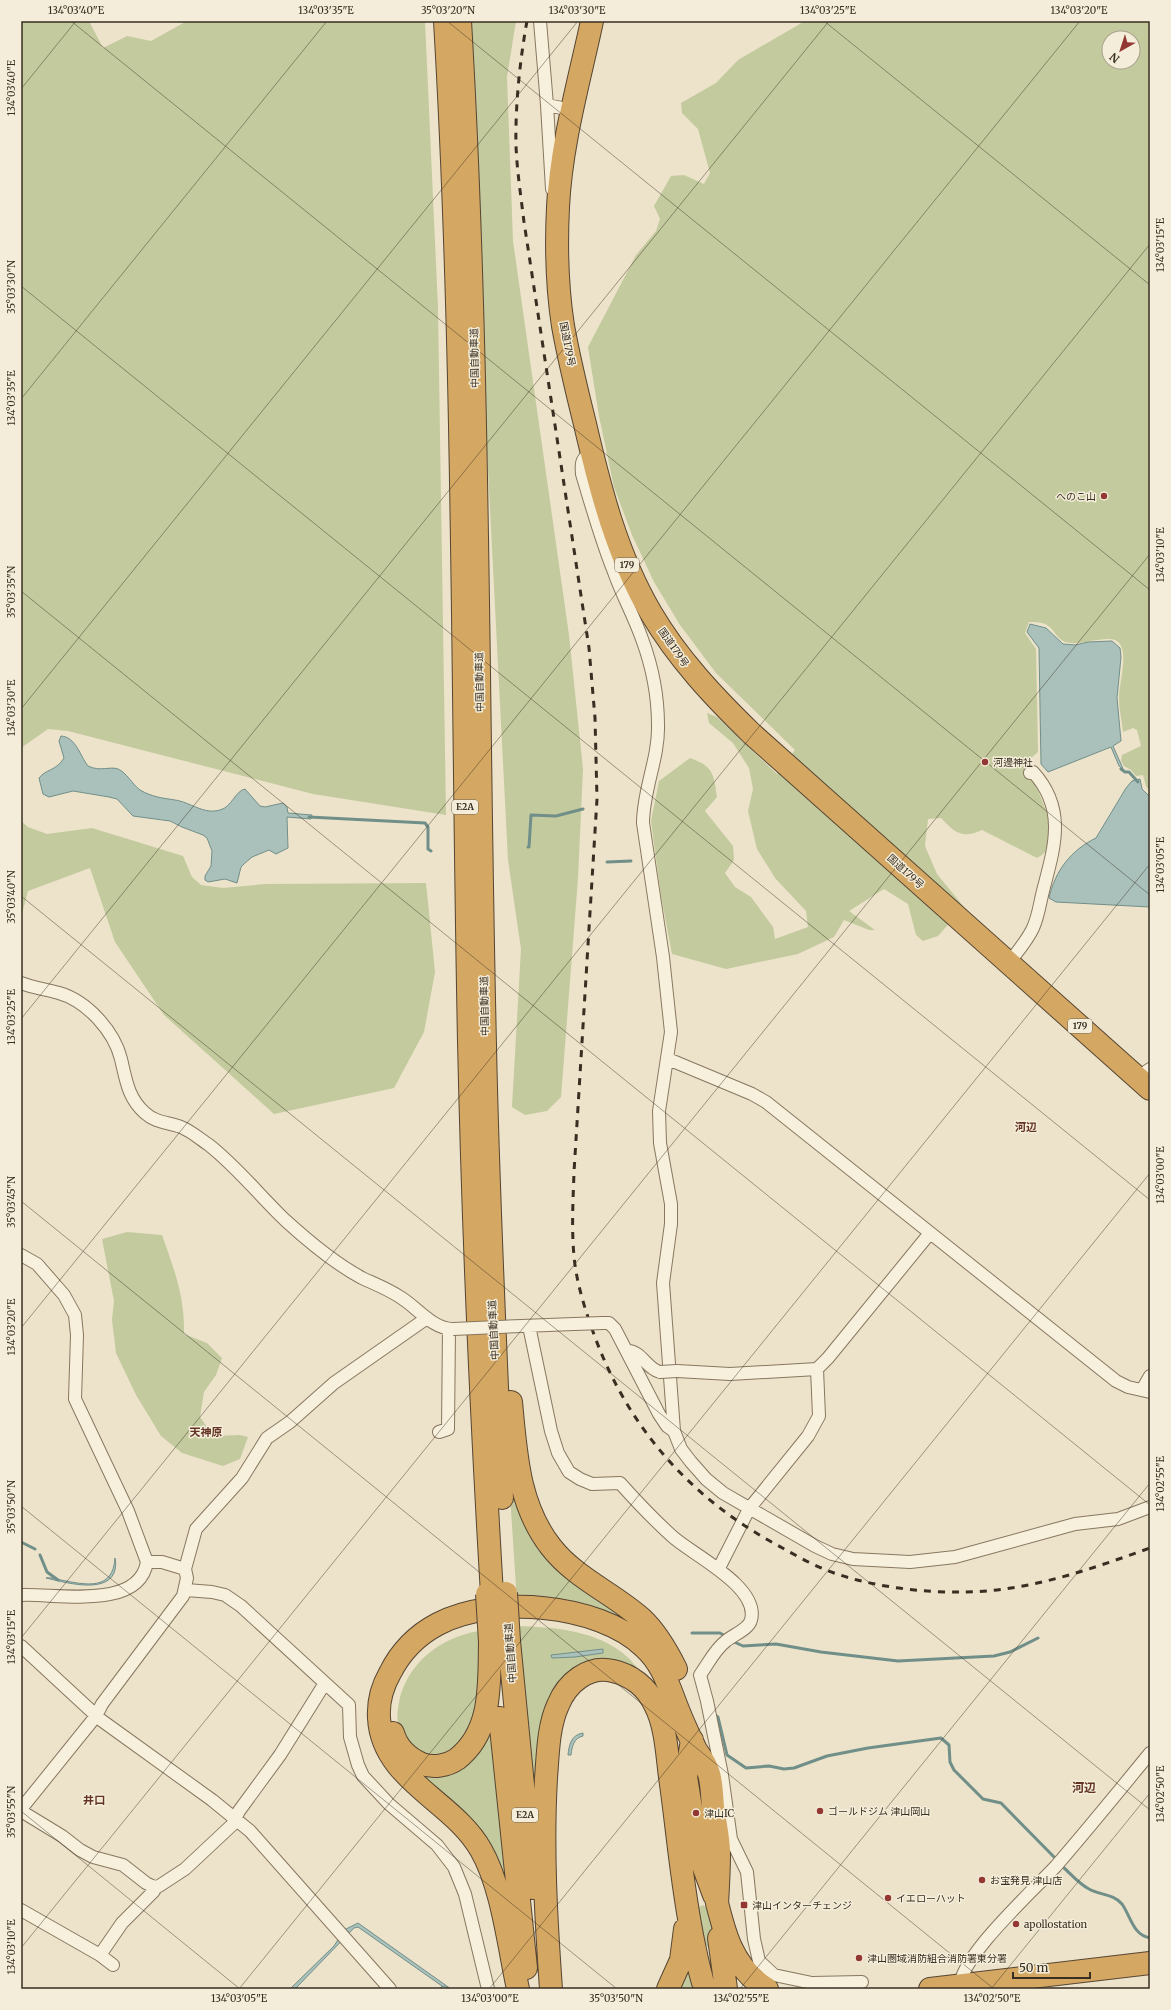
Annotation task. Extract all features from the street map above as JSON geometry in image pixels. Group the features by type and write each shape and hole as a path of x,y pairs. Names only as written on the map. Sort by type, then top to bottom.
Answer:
{"highway":[{"name":"中国自動車道","path":"445,21 451,121 458,306 469,1044 477,1316 483,1440 495,1594 505,1770 529,1989"},
{"name":"中国自動車道","path":"460,21 466,124 474,331 485,1046 492,1314 495,1594"},
{"name":"国道179号","path":"592,21 572,110 561,168 558,206 558,284 564,327 592,453 610,521 632,575 651,613 695,675 752,734 1008,964 1146,1079"},
{"path":"490,1206 518,1466 525,1498 530,1512 543,1536 561,1558 584,1577 629,1608 652,1631 662,1643 678,1672 677,1705 682,1777 693,1855 690,1893 694,1946"},
{"path":"518,1989 496,1888 483,1852 464,1825 417,1786 398,1767 385,1744 380,1726 379,1707 386,1680 393,1666 402,1654 424,1633 438,1624 468,1612 503,1608 525,1608 574,1613 615,1626 646,1648 654,1658 667,1680 692,1740 709,1773"},
{"path":"498,1641 485,1713 475,1738 460,1756 443,1766 423,1765 415,1761 398,1745 391,1725 391,1713 396,1686 402,1673 419,1652 443,1636 471,1625 500,1621 539,1621 560,1623 601,1633 615,1640 638,1658 677,1705 709,1773 719,1851 717,1904"},
{"name":"中国自動車道","path":"498,1641 525,1820 544,1989"},
{"path":"551,1989 546,1911 544,1811 551,1731 557,1705 570,1685 588,1672 608,1670 619,1672 634,1680 648,1693 656,1705 664,1739 681,1855 685,1905 685,1929 681,1960 668,1989"},
{"path":"677,1705 664,1739 682,1777"},
{"path":"682,1777 692,1740"},
{"path":"692,1740 701,1774 717,1904 722,1961"},
{"path":"693,1855 685,1905 705,1989"},
{"path":"693,1855 717,1904 724,1931 734,1956 751,1977 767,1989"},
{"path":"693,1855 711,1898 726,1989"},
{"path":"930,1989 960,1987 1150,1963"},
{"path":"1041,1989 1150,1975"}],"street":[{"path":"540,21 547,105 550,186 558,206"},
{"path":"547,105 572,110"},
{"path":"592,453 583,457 581,463 582,474 614,573 643,640 657,699 658,726 656,750 645,795 643,823 669,1006 671,1032 659,1111 660,1143 671,1204 671,1224 663,1283 674,1431 681,1448 706,1479 723,1493 748,1509 832,1554 853,1558 910,1562 955,1557 1075,1524 1118,1519 1150,1507"},
{"path":"1008,964 1033,928 1040,909 1056,836 1055,819 1051,803 1043,783 1033,772 1030,773"},
{"path":"21,983 59,993 73,999 86,1008 114,1042 121,1058 126,1086 134,1101 146,1114 158,1122 180,1127 192,1133 229,1163 285,1219 320,1249 356,1274 400,1296 427,1318 451,1329 603,1322 609,1323 615,1329 628,1351 659,1414 667,1426 674,1431"},
{"path":"668,1059 752,1094 766,1102 1116,1381 1128,1387 1146,1391 1150,1376"},
{"path":"628,1351 636,1353 647,1365 660,1372 677,1371 730,1374 817,1369 828,1358 930,1234"},
{"path":"21,1255 36,1264 64,1295 75,1315 78,1335 75,1400 128,1511 146,1562 145,1570 141,1578 133,1586 124,1591 93,1596 21,1595"},
{"path":"325,1684 280,1755 239,1811 236,1819 218,1839 186,1869 159,1886 154,1887 146,1883 123,1865 93,1857 80,1850 62,1836 21,1810 96,1716 102,1704 183,1596 186,1590 187,1578 185,1569 196,1529 242,1478 267,1438 290,1422 334,1383 427,1318"},
{"path":"526,1326 558,1453 569,1472 580,1480 592,1484 620,1483 643,1509 675,1539 719,1568 748,1598 752,1609 751,1620 746,1627 724,1642 700,1675 707,1701 722,1775 731,1839 747,1872 754,1939 759,1961 774,1975 812,1983 862,1982"},
{"path":"439,1432 448,1429 451,1329"},
{"path":"719,1568 748,1509 808,1436 819,1416 817,1369"},
{"path":"146,1562 162,1562 185,1569"},
{"path":"186,1590 212,1592 225,1595 241,1606 349,1705 348,1722 350,1737 358,1765 363,1776 389,1804 437,1845 454,1867 465,1894 488,1989"},
{"path":"21,1646 96,1716 236,1819 250,1831 390,1989"},
{"path":"960,1987 962,1975 990,1933 1055,1866 1150,1753"},
{"path":"100,1955 122,1923 154,1891 154,1887"},
{"path":"21,1910 100,1955 113,1965"}],"green space":[{"path":"21,21 89,21 103,48 127,36 151,41 187,21 425,21 438,308 446,815 313,794 68,731 48,729 21,748"},
{"path":"465,21 516,21 507,77 513,241 569,635 583,769 578,878 561,1097 547,1111 525,1115 512,1107 521,949 508,860"},
{"path":"805,21 1150,21 1150,792 1146,786 1143,775 1136,776 1131,770 1124,766 1121,761 1122,755 1141,746 1137,730 1133,728 1123,732 1119,707 1119,692 1123,654 1117,641 1110,639 1081,643 1065,642 1062,641 1047,625 1029,622 1025,633 1036,649 1038,752 1024,764 1034,782 1048,819 1050,842 1046,851 1037,858 982,830 969,834 959,833 941,818 928,819 925,846 937,874 964,907 938,936 923,941 916,935 908,904 884,889 849,911 875,930 869,930 844,920 834,937 798,954 726,969 672,954 661,896 651,821 659,781 690,758 704,764 711,772 715,782 717,797 705,811 733,846 734,860 725,873 735,887 751,897 773,927 775,939 808,927 806,911 775,878 757,849 748,811 753,789 749,768 733,743 709,723 707,713 717,717 777,774 795,750 716,673 680,625 654,582 632,535 614,487 599,416 588,347 636,255 656,231 660,219 654,206 671,176 684,175 704,184 710,173 698,129 682,113 681,103 716,83 738,60"},
{"path":"21,821 28,827 47,834 92,828 183,856 192,877 201,885 223,888 266,884 426,883 435,972 424,1032 394,1088 274,1114 164,1015 115,942 90,868 28,891 21,917"},
{"path":"127,1232 162,1235 181,1295 184,1334 207,1343 222,1358 216,1375 204,1392 200,1417 213,1436 240,1435 248,1437 240,1459 223,1466 182,1453 161,1436 136,1395 116,1353 112,1320 114,1301 102,1239"},
{"path":"508,1464 521,1501 620,1609 643,1640 517,1602"},
{"path":"518,1626 544,1627 571,1631 597,1638 623,1653 644,1675 631,1671 560,1690 541,1890"},
{"path":"479,1631 482,1694 467,1741 439,1758 410,1748 401,1732 397,1717 403,1688 410,1675 428,1654 439,1646 465,1634"},
{"path":"490,1723 514,1938 498,1876 396,1752 432,1772"},
{"path":"703,1905 708,1909 720,1946 710,1949 701,1941 697,1908"},
{"path":"689,1960 694,1989 678,1989"}],"water":[{"path":"1030,624 1046,628 1063,644 1075,645 1088,642 1112,641 1120,648 1121,657 1117,698 1121,741 1113,746 1124,771 1119,766 1111,747 1048,772 1041,764 1039,648 1027,632"},
{"path":"61,736 66,737 74,743 88,766 97,769 118,769 124,773 140,790 153,796 181,801 203,810 214,811 228,806 242,790 245,789 260,806 265,807 283,803 287,807 288,813 312,815 311,819 287,817 288,848 276,854 269,850 252,857 241,867 237,883 225,879 208,882 205,880 205,876 211,866 212,851 207,838 203,835 170,821 133,816 117,799 73,791 49,797 43,794 39,778 58,765 64,758 59,741"},
{"path":"1140,779 1142,789 1150,797 1150,907 1056,902 1049,898 1055,879 1065,862 1079,849 1096,838 1126,788 1132,781"},
{"path":"115,1558 116,1565 114,1573 109,1579 102,1583 83,1585 46,1578 89,1584 104,1581 113,1569"},
{"path":"603,1649 603,1653 575,1657 552,1658 551,1655"},
{"path":"583,1733 583,1736 577,1739 574,1743 571,1755 568,1755 573,1738"},
{"path":"358,1923 451,1989 443,1986 440,1989 442,1986 358,1927 354,1928 295,1989 290,1989 334,1946 344,1930"}],"waterway":[{"path":"1121,769 1125,772 1129,772 1138,782"},
{"path":"528,847 531,815 556,816 583,809"},
{"path":"309,817 425,823 428,827 428,849 431,851"},
{"path":"607,862 631,861"},
{"path":"21,1542 35,1549"},
{"path":"40,1555 47,1572 58,1580"},
{"path":"692,1633 720,1633 727,1637"},
{"path":"732,1641 743,1646 776,1644 821,1652 898,1661 994,1656 1010,1652 1038,1638"},
{"path":"715,1715 718,1717 727,1755 746,1768 769,1766 784,1769 794,1768 827,1756 868,1748 941,1738 949,1745 950,1762 954,1770 983,1799 1001,1803 1055,1858"},
{"path":"1063,1867 1085,1887 1111,1896 1119,1901 1136,1929 1144,1936 1150,1938"}],"railway":[{"path":"527,21 517,99 516,146 518,174 589,648 595,718 597,799 574,1172 573,1230 575,1265 580,1288 591,1326 605,1361 621,1394 641,1425 663,1454 687,1480 715,1504 745,1526 777,1545 819,1567 834,1573 866,1582 916,1590 950,1592 990,1591 1013,1588 1060,1578 1150,1548"}],"place":[{"name":"へのこ山","path":"1104,496"},
{"name":"河邊神社","path":"985,762"},
{"name":"ゴールドジム 津山岡山","path":"820,1811"},
{"name":"津山IC","path":"696,1813"},
{"name":"お宝発見 津山店","path":"982,1880"},
{"name":"イエローハット","path":"888,1898"},
{"name":"津山インターチェンジ","path":"744,1905"},
{"name":"apollostation","path":"1016,1924"},
{"name":"津山圏域消防組合消防署東分署","path":"859,1958"}],"district":[{"name":"河辺","path":"1026,1127"},
{"name":"天神原","path":"206,1432"},
{"name":"河辺","path":"1084,1788"},
{"name":"井口","path":"94,1800"}]}
